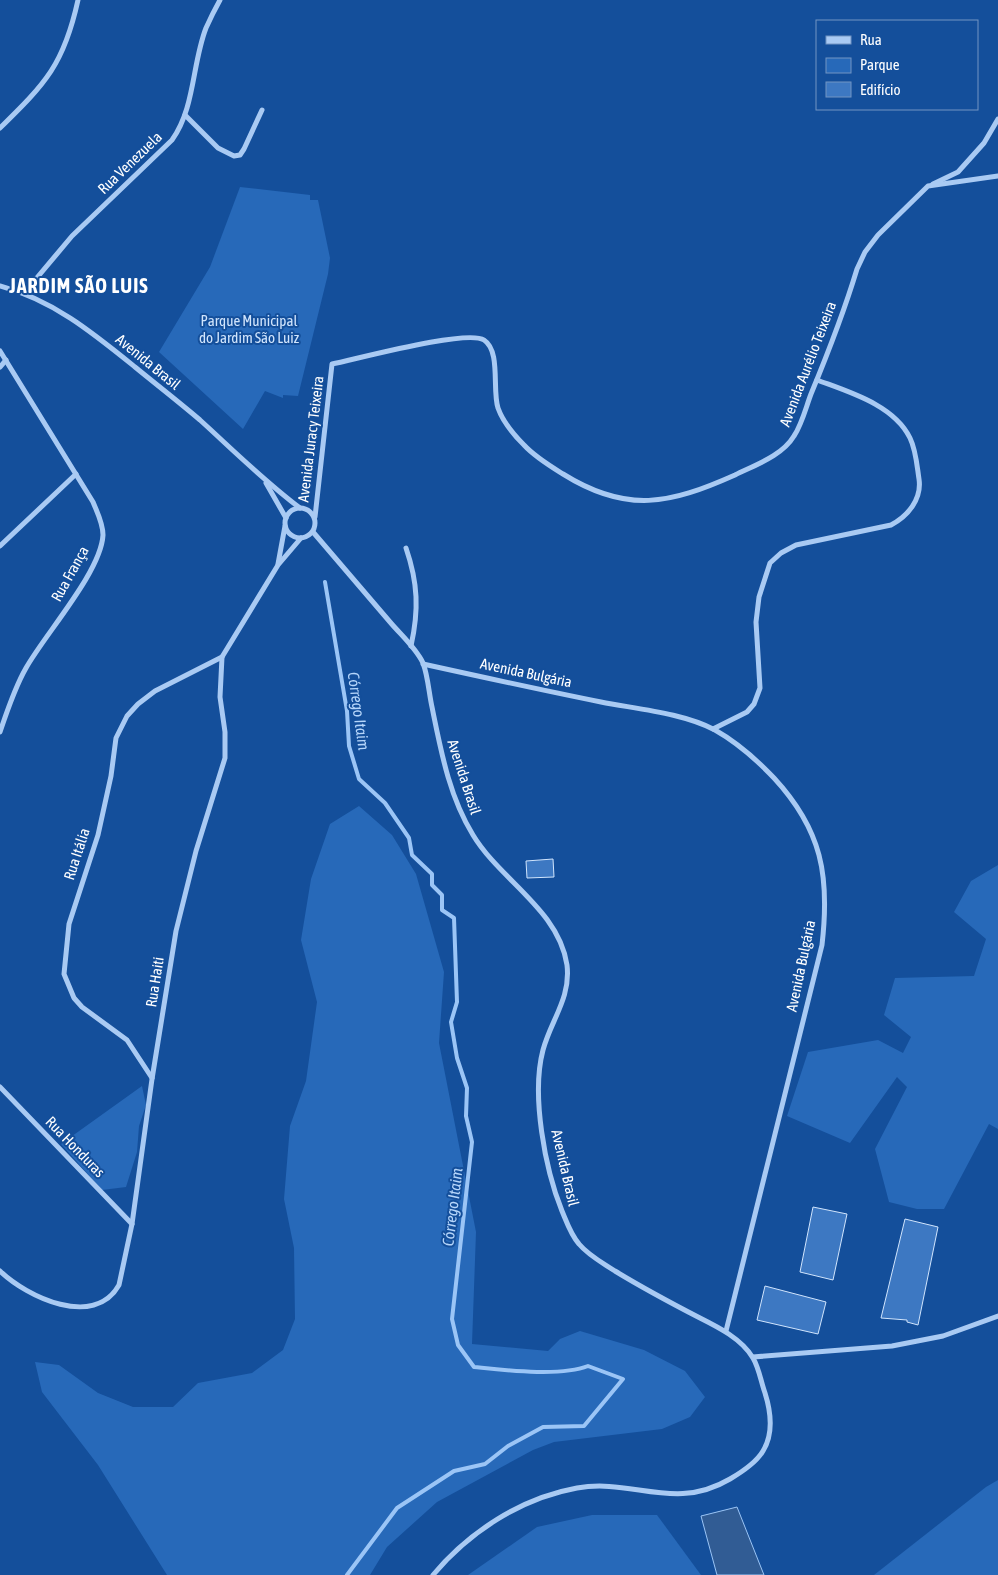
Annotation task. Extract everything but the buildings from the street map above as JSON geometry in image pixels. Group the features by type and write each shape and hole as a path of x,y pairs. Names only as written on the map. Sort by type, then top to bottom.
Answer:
{"street":[{"path":"0,128 33,96 54,70 70,34 78,0"},
{"name":"Rua Venezuela","path":"25,292 72,236 172,140 179,130 185,114 206,29 220,0"},
{"path":"185,114 218,148 228,155 234,156 240,155 244,149 262,110"},
{"name":"Avenida Aurélio Teixeira","path":"332,364 460,337 483,339 492,351 495,363 494,396 506,425 525,446 552,467 582,486 606,495 633,500 656,501 679,497 705,489 781,451 794,436 865,252 897,215 928,186 958,172 984,143 998,119"},
{"path":"928,186 998,176"},
{"name":"Avenida Brasil","path":"0,286 25,292 68,315 105,342 201,421 265,481 300,508"},
{"name":"Rua França","path":"0,351 93,502 102,524 103,535 100,547 76,595 25,669 0,732"},
{"path":"0,367 6,360"},
{"name":"Avenida Juracy Teixeira","path":"315,517 332,364"},
{"path":"713,729 747,712 754,704 760,688 756,622 759,597 770,563 781,553 796,545 891,525 903,519 910,511 918,494 919,483 915,457 911,439 904,427 866,399 817,380"},
{"path":"0,546 76,474"},
{"name":"Avenida Brasil","path":"265,481 286,521"},
{"path":"300,508 311,512 315,517 313,532 301,538 294,536 288,531 286,521 290,511 300,508"},
{"name":"Rua Haiti","path":"278,565 286,521"},
{"name":"Avenida Brasil","path":"313,532 411,646 423,664 444,765 460,812 473,836 492,861 553,926 563,946 569,984 544,1047 539,1088 546,1150 556,1196 569,1228 579,1244 591,1255 646,1290 726,1331 753,1357 771,1420 770,1438 761,1455 744,1471 717,1487 696,1494 678,1495 604,1486 579,1488 552,1494 496,1519 454,1552 433,1575"},
{"name":"Rua Haiti","path":"0,1270 12,1282 40,1297 71,1307 89,1307 115,1293 119,1285 132,1224 152,1079 182,907 196,851 225,758 225,732 220,697 222,658 278,565 301,538"},
{"path":"406,548 412,565 418,600 416,626 411,646"},
{"name":"Rua Itália","path":"152,1079 127,1040 82,1007 74,998 64,974 69,924 98,835 111,776 116,738 128,716 138,704 155,691 222,658"},
{"name":"Avenida Bulgária","path":"423,664 668,715 713,729 741,746 759,761 802,812 813,833 824,872 826,890 822,945 726,1331"},
{"name":"Rua Honduras","path":"0,1087 132,1224"},
{"path":"753,1357 892,1346 943,1336 998,1316"}],"green space":[{"name":"Parque Municipal do Jardim São Luiz","path":"240,187 310,195 310,200 318,200 330,258 328,274 298,396 283,395 283,398 265,391 243,429 159,352 210,267"},
{"path":"359,806 392,835 416,874 444,972 439,1043 476,1232 472,1344 548,1351 560,1339 580,1331 644,1350 685,1371 705,1397 690,1417 662,1429 554,1442 533,1450 437,1502 387,1547 370,1575 167,1575 98,1465 42,1392 35,1362 59,1365 98,1393 133,1407 173,1407 198,1383 252,1373 283,1350 295,1319 294,1248 284,1199 290,1126 306,1081 317,1002 301,940 311,879 330,824"},
{"path":"998,865 998,1129 989,1124 944,1209 917,1209 889,1202 875,1149 907,1087 897,1077 850,1143 787,1116 808,1052 878,1040 903,1053 911,1037 884,1015 895,978 974,976 986,939 954,912 971,881"},
{"path":"142,1086 146,1105 139,1126 137,1152 126,1187 102,1190 61,1144"},
{"path":"998,1480 998,1575 874,1575 986,1487"},
{"path":"592,1515 657,1515 701,1575 468,1575 537,1527"}],"shaded area":[{"path":"737,1507 764,1575 717,1575 701,1516"}],"waterway":[{"name":"Córrego Itaim","path":"325,582 347,711 349,746 359,779 385,803 409,838 412,855 432,874 432,885 442,895 442,910 454,918 457,1002 451,1022 457,1058 467,1088 466,1116 472,1142 452,1319 458,1345 474,1367 548,1372 588,1366 623,1379 584,1426 543,1427 508,1446 485,1464 454,1471 397,1508 347,1575"}],"district":[{"name":"JARDIM SÃO LUIS","path":"79,286"}]}
